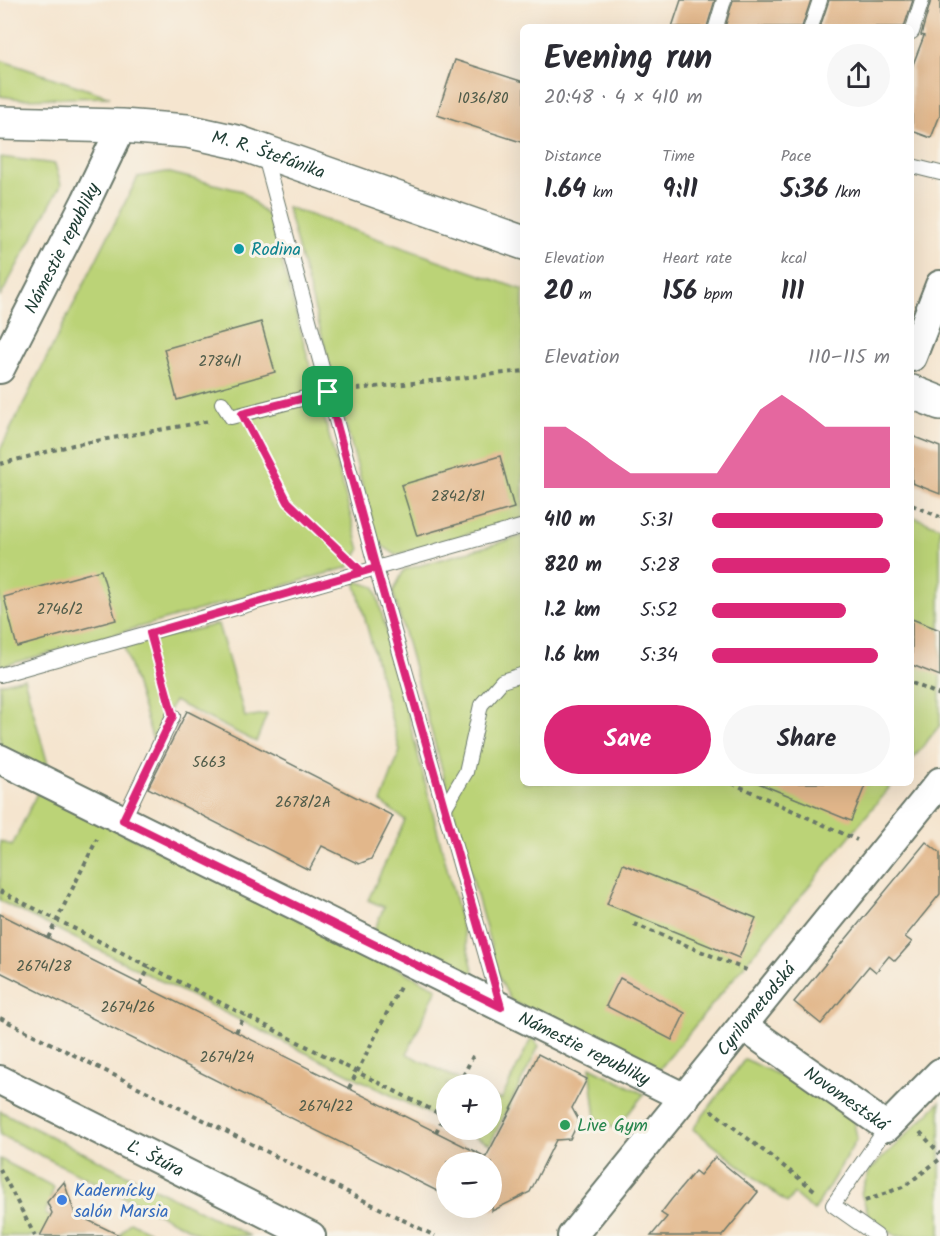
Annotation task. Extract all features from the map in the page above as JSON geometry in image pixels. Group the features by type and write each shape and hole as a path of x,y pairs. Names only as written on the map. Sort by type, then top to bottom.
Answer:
{"street":[{"name":"M. R. Štefánika","path":"0,123 122,126 188,131 237,142 520,242"},
{"name":"Námestie republiky","path":"0,369 122,126"},
{"path":"914,352 940,285"},
{"path":"914,393 940,403"},
{"name":"Námestie republiky","path":"0,759 694,1101"},
{"name":"Cyrilometodská","path":"572,1236 694,1101 743,1026 940,782"},
{"name":"Novomestská","path":"743,1026 887,1127 940,1073"},
{"name":"Ľ. Štúra","path":"0,1080 295,1232"}],"lane":[{"path":"717,24 724,0"},
{"path":"812,24 820,0"},
{"path":"914,26 922,0"},
{"path":"264,151 376,568 501,1007"},
{"path":"914,166 940,173"},
{"path":"222,403 236,416 328,392"},
{"path":"0,675 520,527"},
{"path":"444,809 466,772 481,705 502,681 520,674"},
{"path":"116,817 173,716"},
{"path":"877,1236 833,1205 887,1127"}],"path":[{"path":"328,392 520,371"},
{"path":"0,464 73,445 236,416 288,502 362,572"},
{"path":"914,506 940,517"},
{"path":"150,633 173,716"},
{"path":"914,684 940,694"},
{"path":"739,786 861,841"},
{"path":"48,938 116,817"},
{"path":"0,891 436,1112"},
{"path":"634,924 753,973"},
{"path":"349,1088 412,963"},
{"path":"140,984 150,967"},
{"path":"236,1032 245,1015"},
{"path":"0,1018 435,1236"},
{"path":"464,1074 475,1052"},
{"path":"694,1101 833,1205 869,1200 905,1186 940,1159"},
{"path":"0,1169 35,1236"}],"green space":[{"path":"0,60 110,97 21,99 0,96"},
{"path":"0,157 55,164 61,185 0,297"},
{"path":"166,172 242,191 270,218 360,550 349,567 0,667 0,450 138,177"},
{"path":"287,207 520,289 520,519 396,555 378,543"},
{"path":"914,517 940,527 940,725 914,758"},
{"path":"520,537 520,786 891,786 658,1071 511,1001 500,979 393,592 404,570"},
{"path":"355,581 375,587 477,985 372,935 384,907 368,900 405,820 381,802 400,751"},
{"path":"218,624 245,717 267,714 256,742 174,701 153,740 124,647"},
{"path":"24,678 50,772 0,747 0,684"},
{"path":"38,791 437,988 407,1054 448,1074 436,1074 436,1118 0,901 0,841 12,846"},
{"path":"532,1037 539,1046 502,1120 502,1098"},
{"path":"745,1059 852,1110 857,1139 814,1211 794,1194 787,1203 693,1129"},
{"path":"590,1067 644,1094 616,1129 596,1118"},
{"path":"940,1102 940,1236 896,1236 869,1216 861,1193 870,1170"},
{"path":"0,1111 250,1236 203,1236 0,1135"},
{"path":"0,1159 54,1187 45,1214 90,1236 0,1236"},
{"path":"130,1222 158,1236 119,1236"}],"building":[{"path":"681,0 715,0 708,24 673,24"},
{"path":"733,0 811,0 803,24 726,24"},
{"path":"829,0 913,0 905,24 821,24"},
{"path":"931,0 940,0 940,115 931,138 914,132 914,62 924,36 921,35"},
{"path":"455,60 520,81 520,142 437,115"},
{"path":"261,322 275,372 177,400 164,349"},
{"path":"914,437 940,447 940,494 914,484"},
{"path":"500,456 514,508 417,536 401,485"},
{"path":"101,570 116,620 17,647 4,597"},
{"path":"914,620 940,630 940,676 914,666"},
{"path":"187,711 393,816 371,859 359,864 322,846 309,870 148,788"},
{"path":"765,786 865,786 851,821"},
{"path":"926,842 940,853 940,894 905,937 912,942 895,961 889,956 876,972 869,966 821,1024 794,1002"},
{"path":"623,864 756,918 739,958 607,904"},
{"path":"0,914 436,1132 436,1140 452,1140 476,1152 436,1152 436,1190 0,972"},
{"path":"620,978 685,1013 672,1040 606,1006"},
{"path":"538,1054 587,1079 572,1108 579,1121 570,1139 556,1140 530,1192 502,1206 502,1152 489,1152 495,1140 502,1140 502,1127"},
{"path":"715,1157 758,1192 722,1236 651,1236 667,1217 661,1213 671,1200 695,1171 700,1175"},
{"path":"64,1182 75,1214 121,1236 40,1236 52,1213 47,1202"}],"place":[{"name":"Rodina","path":"239,249"},
{"name":"Live Gym","path":"565,1125"},
{"name":"Kadernícky salón Marsia","path":"62,1200"}],"route":[{"path":"328,392 242,414 288,502 362,572 376,568 501,1007 123,820 173,716 150,633 376,568 328,392"}]}
